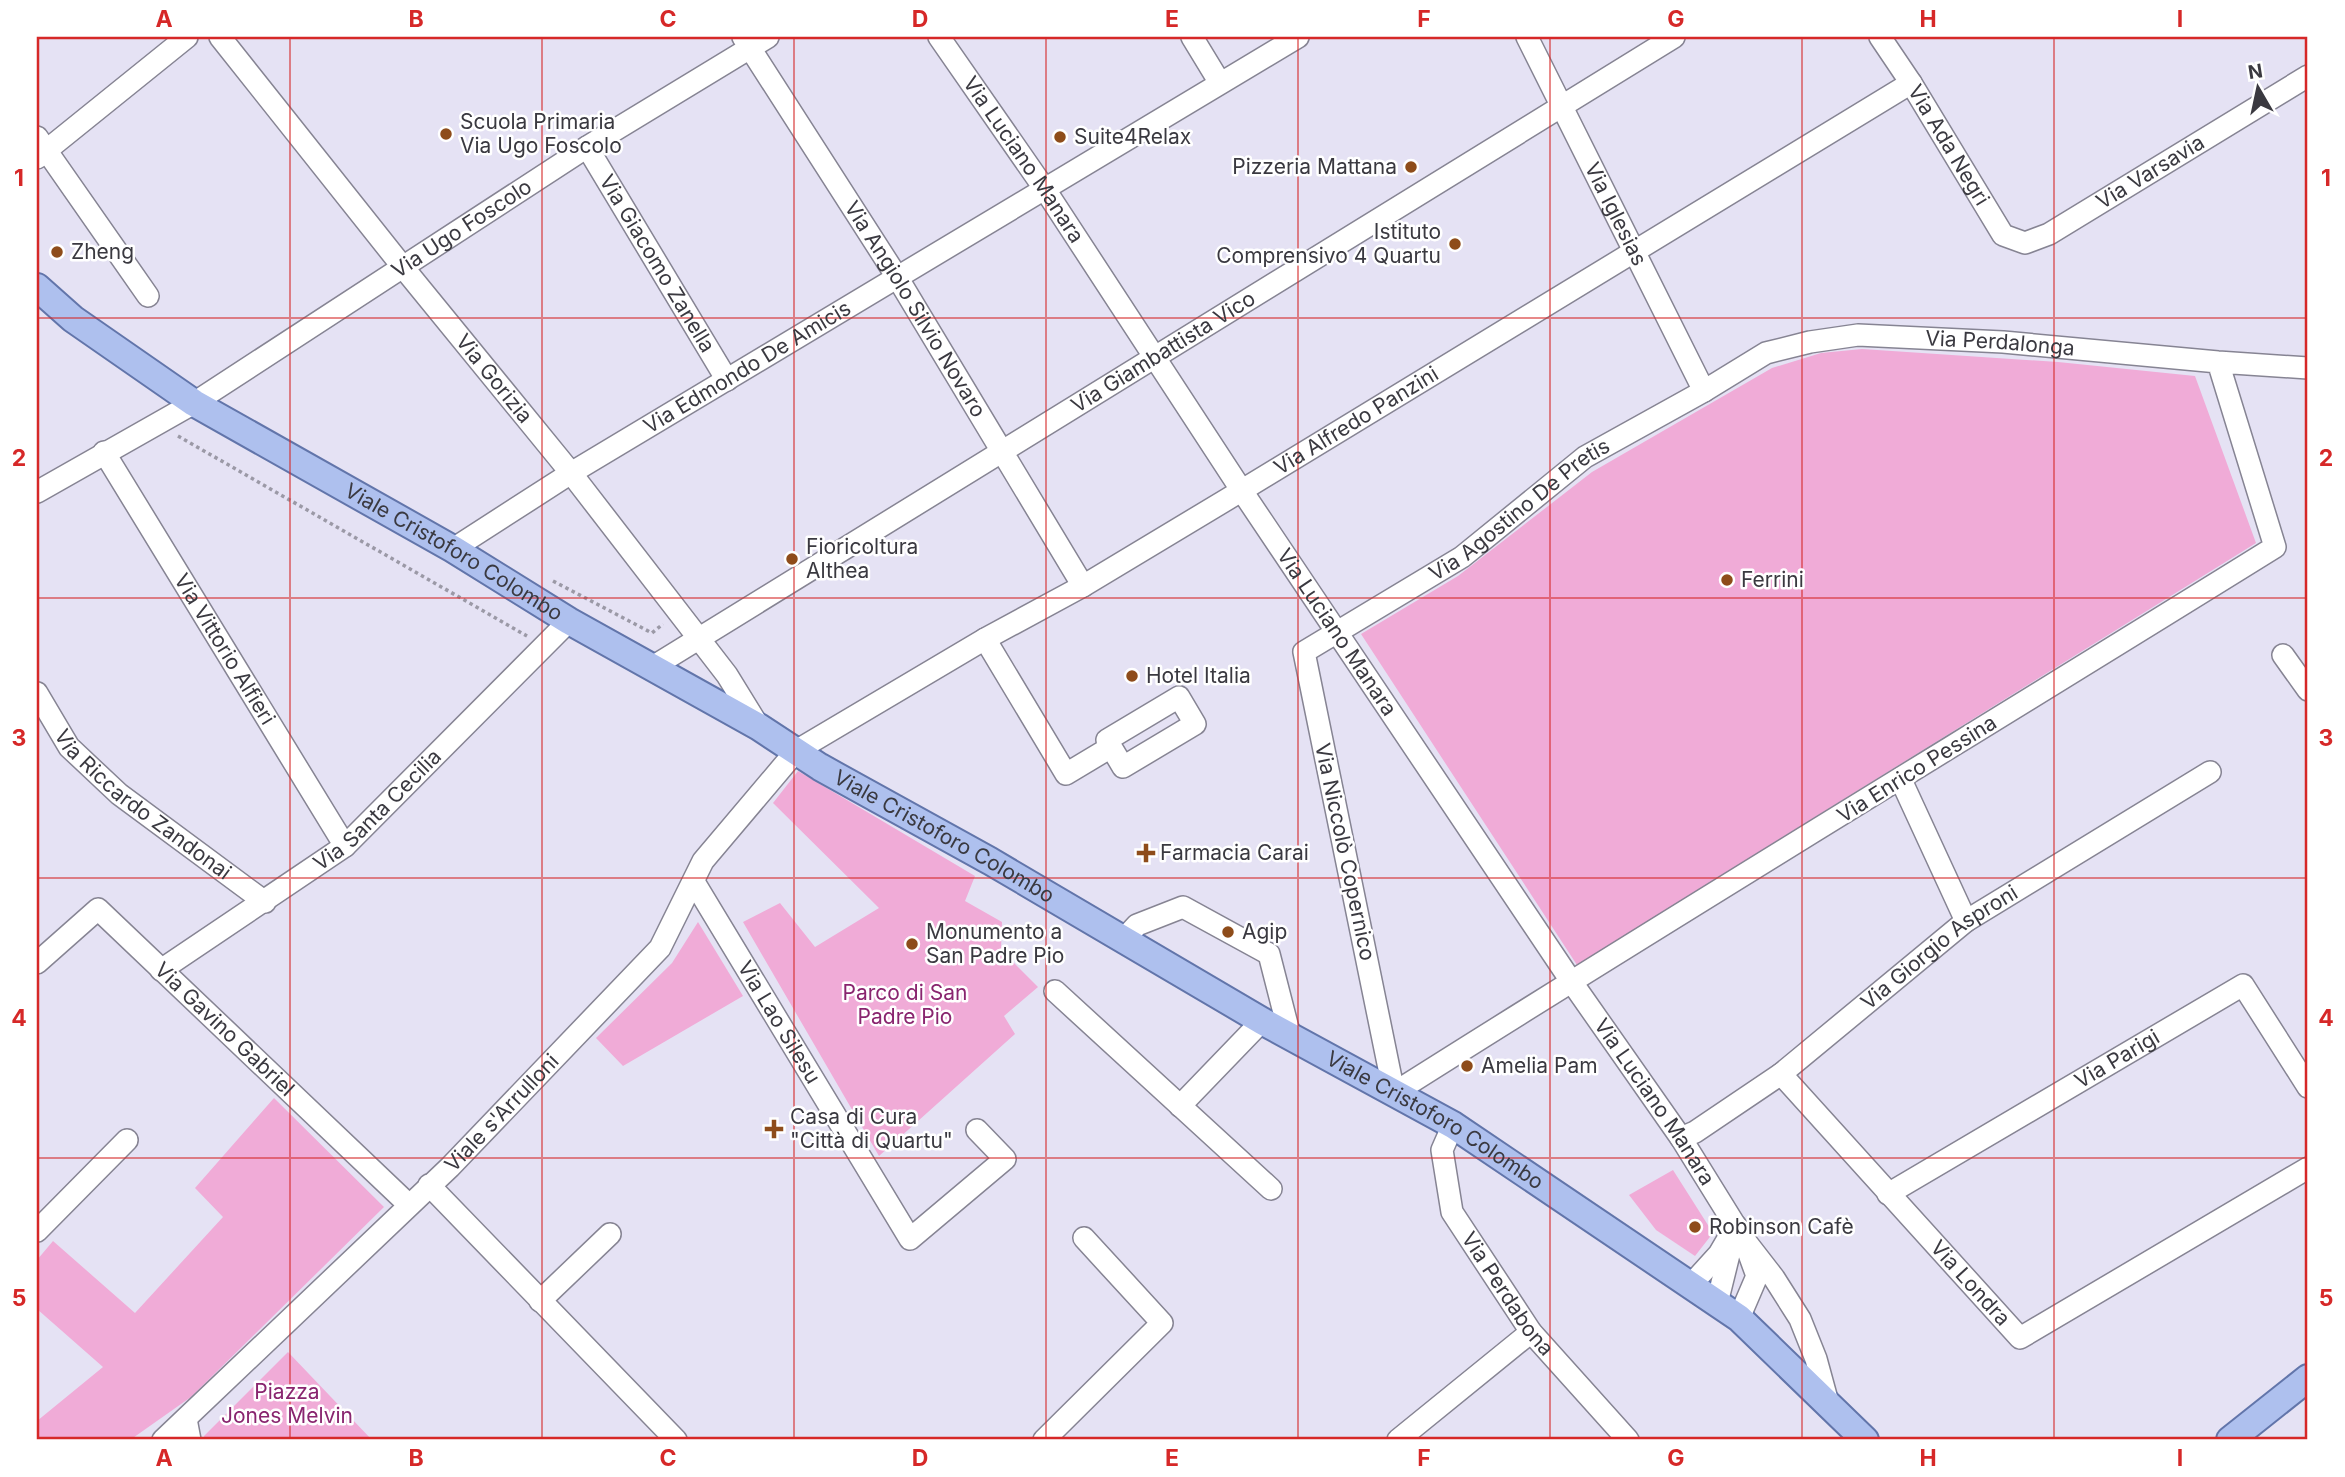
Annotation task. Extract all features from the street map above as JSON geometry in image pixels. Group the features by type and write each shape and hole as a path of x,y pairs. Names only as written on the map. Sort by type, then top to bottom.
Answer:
{"main road":[{"name":"Viale Cristoforo Colombo","path":"37,287 83,326 194,403 453,549 569,621 759,727 820,767 1124,939 1262,1021 1452,1125 1739,1318 1828,1403 1853,1437"},
{"path":"2230,1440 2308,1378"}],"street":[{"path":"148,296 40,149 187,37"},
{"name":"Via Gorizia","path":"220,37 571,473 699,637 727,675 759,727"},
{"name":"Via Luciano Manara","path":"939,37 1044,188 1242,491 1571,981 1681,1138 1740,1233 1774,1278 1800,1319 1816,1359 1828,1403"},
{"path":"1192,37 1220,83"},
{"name":"Via Edmondo De Amicis","path":"453,549 571,473 1298,37"},
{"name":"Via Iglesias","path":"1527,37 1704,391"},
{"name":"Via Giambattista Vico","path":"652,668 1674,37"},
{"name":"Via Ada Negri","path":"1880,37 2003,235 2025,243"},
{"name":"Via Ugo Foscolo","path":"37,492 194,403 754,40"},
{"name":"Via Angiolo Silvio Novaro","path":"754,40 1083,586"},
{"name":"Via Varsavia","path":"2025,243 2049,234 2308,76"},
{"name":"Via Alfredo Panzini","path":"796,751 1242,491 1911,83"},
{"name":"Via Giacomo Zanella","path":"587,147 727,380"},
{"name":"Via Perdalonga","path":"1704,391 1766,353 1810,342 1858,335 2003,342 2308,368"},
{"name":"Via Enrico Pessina","path":"1394,1093 2275,547 2218,362"},
{"name":"Via Agostino De Pretis","path":"1338,631 1462,557 1585,457 1704,391"},
{"name":"Via Vittorio Alfieri","path":"104,452 345,846"},
{"name":"Via Santa Cecilia","path":"161,970 345,846 569,621"},
{"name":"Via Niccolò Copernico","path":"1338,631 1304,652 1394,1093"},
{"path":"985,639 1066,774 1111,747"},
{"path":"2283,655 2308,690"},
{"name":"Via Riccardo Zandonai","path":"37,694 69,747 119,794 265,902"},
{"name":"Viale s'Arrulloni","path":"163,1440 188,1430 409,1205 450,1167 660,948 703,861 796,751"},
{"name":"Via Giorgio Asproni","path":"1681,1138 1695,1132 1781,1074 1966,921 2210,772"},
{"path":"1901,780 1966,921"},
{"name":"Via Lao Silesu","path":"694,882 911,1239 1005,1159 977,1130"},
{"path":"1124,939 1137,925 1183,907 1269,954 1290,1036"},
{"name":"Via Gavino Gabriel","path":"37,963 98,909 409,1205"},
{"name":"Via Parigi","path":"1888,1194 2243,985 2308,1087"},
{"path":"1055,991 1272,1189"},
{"path":"1180,1106 1262,1021"},
{"name":"Via Londra","path":"1781,1074 2020,1338 2308,1168"},
{"name":"Via Perdabona","path":"1452,1125 1442,1150 1452,1212 1531,1332 1628,1440"},
{"path":"37,1231 127,1140"},
{"path":"429,1185 676,1440"},
{"path":"1690,1286 1740,1233"},
{"path":"1717,1303 1740,1233"},
{"name":"Via Luciano Manara","path":"1739,1318 1757,1276 1740,1233"},
{"path":"540,1301 610,1234"},
{"path":"1044,1440 1162,1323 1084,1238"},
{"path":"1398,1440 1531,1332"}],"path":[{"path":"155,423 545,646"},
{"path":"543,575 652,633 673,616"}],"green space":[{"path":"1862,349 2058,362 2195,376 2256,543 1577,965 1361,634 1458,576 1592,472 1772,368 1821,353"},
{"name":"Parco di San Padre Pio","path":"798,771 975,876 965,901 1002,922 1001,950 1038,987 1004,1016 1015,1034 879,1156 743,922 780,903 815,947 879,908 773,803"},
{"path":"698,922 743,996 623,1066 596,1038 672,963"},
{"path":"274,1098 384,1207 191,1397 130,1440 37,1440 37,1421 103,1367 37,1309 37,1260 53,1241 135,1313 223,1217 195,1188"},
{"path":"1673,1170 1713,1233 1695,1256 1656,1230 1629,1195"},
{"name":"Piazza Jones Melvin","path":"288,1352 372,1440 205,1440 204,1436"}],"place":[{"name":"Scuola Primaria Via Ugo Foscolo","path":"446,134"},
{"name":"Suite4Relax","path":"1060,137"},
{"name":"Pizzeria Mattana","path":"1411,167"},
{"name":"Istituto Comprensivo 4 Quartu","path":"1455,244"},
{"name":"Zheng","path":"57,252"},
{"name":"Fioricoltura Althea","path":"792,559"},
{"name":"Ferrini","path":"1727,580"},
{"name":"Hotel Italia","path":"1132,676"},
{"name":"Farmacia Carai","path":"1146,853"},
{"name":"Agip","path":"1228,932"},
{"name":"Monumento a San Padre Pio","path":"912,944"},
{"name":"Amelia Pam","path":"1467,1066"},
{"name":"Casa di Cura \"Città di Quartu\"","path":"774,1129"},
{"name":"Robinson Cafè","path":"1695,1227"}]}
